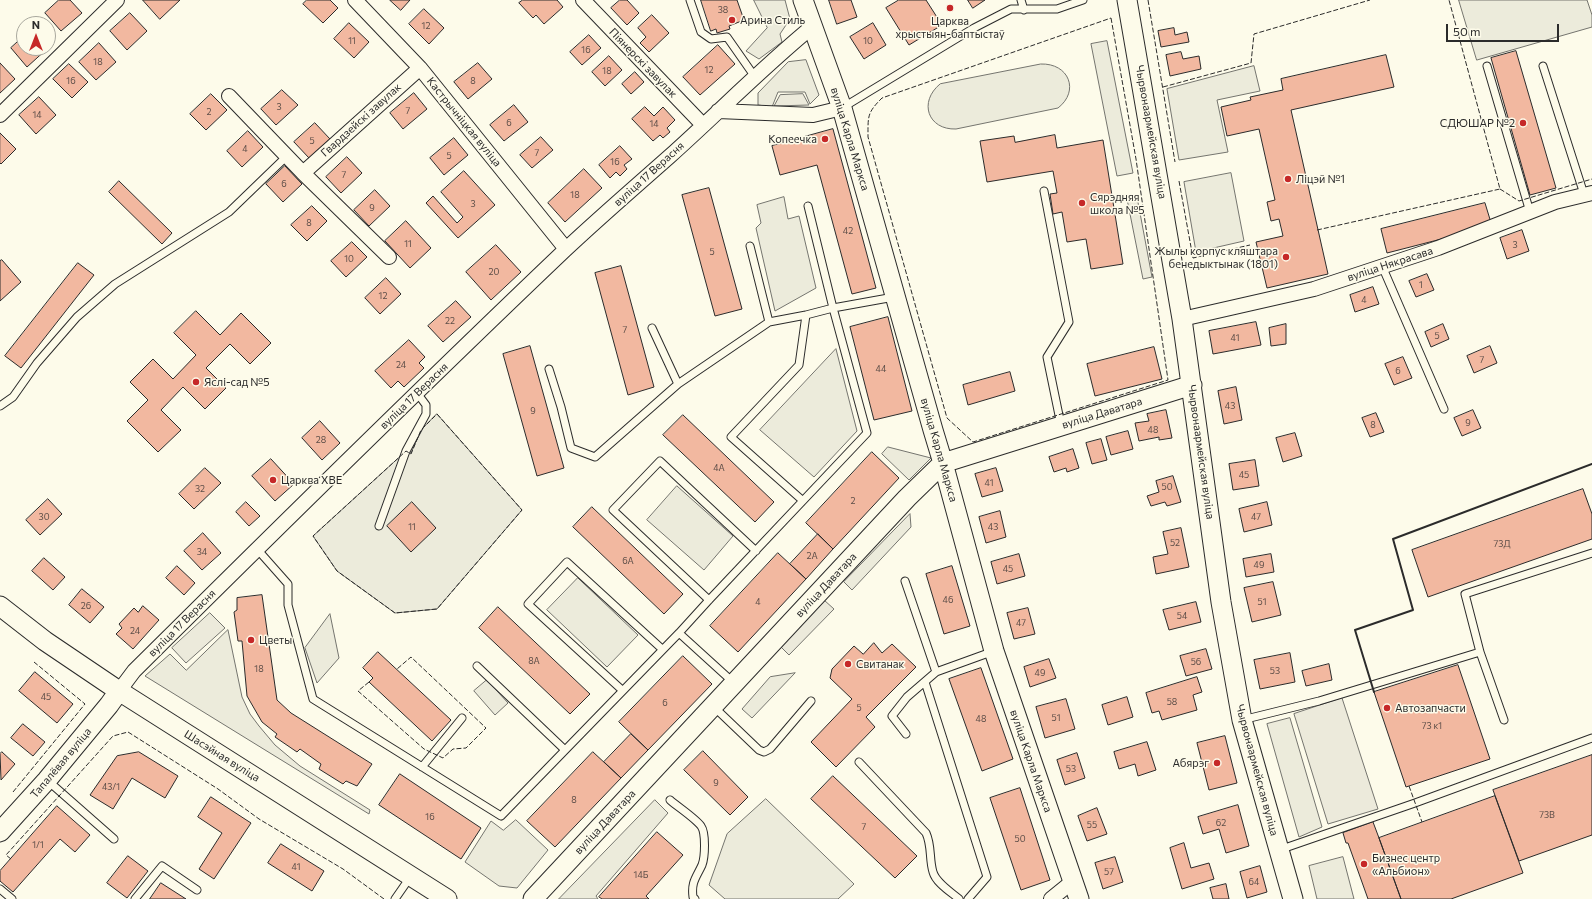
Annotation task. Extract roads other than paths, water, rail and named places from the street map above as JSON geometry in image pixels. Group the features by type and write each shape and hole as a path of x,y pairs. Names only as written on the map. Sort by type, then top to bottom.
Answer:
{"street":[{"path":"0,115 117,0"},
{"name":"Кастрычніцкая вуліца","path":"355,0 420,68 566,249"},
{"name":"Піянерскі завулак","path":"583,0 704,125"},
{"name":"вуліца Карла Маркса","path":"803,0 842,108 943,463 994,651 1075,890"},
{"name":"Чырвонаармейская вуліца","path":"1128,0 1182,319 1221,602 1242,720 1293,899"},
{"name":"вуліца 17 Верасня","path":"119,691 134,671 257,549 566,249 812,26"},
{"name":"Гвардзейскі завулак","path":"303,173 420,68"},
{"path":"229,96 303,173 389,258"},
{"path":"718,111 812,115 842,108"},
{"name":"вуліца Някрасава","path":"1182,319 1314,288 1438,248 1587,190"},
{"name":"вуліца Даватара","path":"533,899 906,498 943,463 1192,385"},
{"name":"Шасэйная вуліца","path":"0,606 45,641 119,691 447,899"},
{"name":"Тапалёвая вуліца","path":"0,832 46,780 119,691"},
{"path":"1051,899 1075,890"}],"lane":[{"path":"690,0 701,32 711,39 727,37 754,77"},
{"path":"1021,0 1024,10"},
{"path":"842,108 974,28 1011,9 1024,10 1057,8 1083,0"},
{"path":"1487,66 1530,212"},
{"path":"1543,66 1587,190"},
{"path":"0,406 13,397 37,363 83,312 115,284 229,212 287,156"},
{"path":"1044,191 1069,322 1047,357 1061,425"},
{"path":"257,549 288,584 288,605 313,699 501,816 622,690 680,633 802,500 867,433 833,308 808,206"},
{"path":"750,246 769,322"},
{"path":"1382,266 1444,409"},
{"path":"549,369 561,407 571,448 595,457 678,384 769,322 833,308 896,297"},
{"path":"802,500 731,437 799,365 806,315"},
{"path":"652,328 678,384"},
{"path":"379,526 406,451 426,414 426,405 417,393"},
{"path":"709,600 613,510 660,460 756,551"},
{"path":"1504,720 1480,652 1465,594 1592,553"},
{"path":"622,690 528,604 567,562 662,650"},
{"path":"905,581 936,672"},
{"path":"680,633 734,683"},
{"path":"906,734 892,716 907,697 936,672 994,651"},
{"path":"1242,720 1319,701 1480,652"},
{"path":"477,666 564,750"},
{"path":"925,682 987,877 968,899"},
{"path":"713,706 759,750 764,752 770,749 810,701"},
{"path":"422,767 462,718"},
{"path":"1279,850 1415,803 1592,738"},
{"path":"859,762 926,833 930,841 933,873 936,878 959,899"},
{"path":"46,780 114,839"},
{"path":"670,800 701,826 704,836 704,861 692,886 692,897 695,899"},
{"path":"135,899 162,866 197,890"},
{"path":"395,899 411,876"},
{"path":"0,889 12,899"}],"place":[{"name":"Царква хрыстыян-баптыстаў","path":"950,8"},
{"name":"Арина Стиль","path":"732,20"},
{"name":"СДЮШАР №2","path":"1523,123"},
{"name":"Копеечка","path":"825,139"},
{"name":"Ліцэй №1","path":"1288,179"},
{"name":"Сярэдняя школа №5","path":"1082,203"},
{"name":"Жылы корпус кляштара бенедыктынак (1801)","path":"1286,257"},
{"name":"Яслі-сад №5","path":"196,382"},
{"name":"Царква ХВЕ","path":"273,480"},
{"name":"Цветы","path":"251,640"},
{"name":"Свитанак","path":"848,664"},
{"name":"Автозапчасти","path":"1387,708"},
{"name":"Абярэг","path":"1217,763"},
{"name":"Бизнес центр «Альбион»","path":"1364,864"}]}
